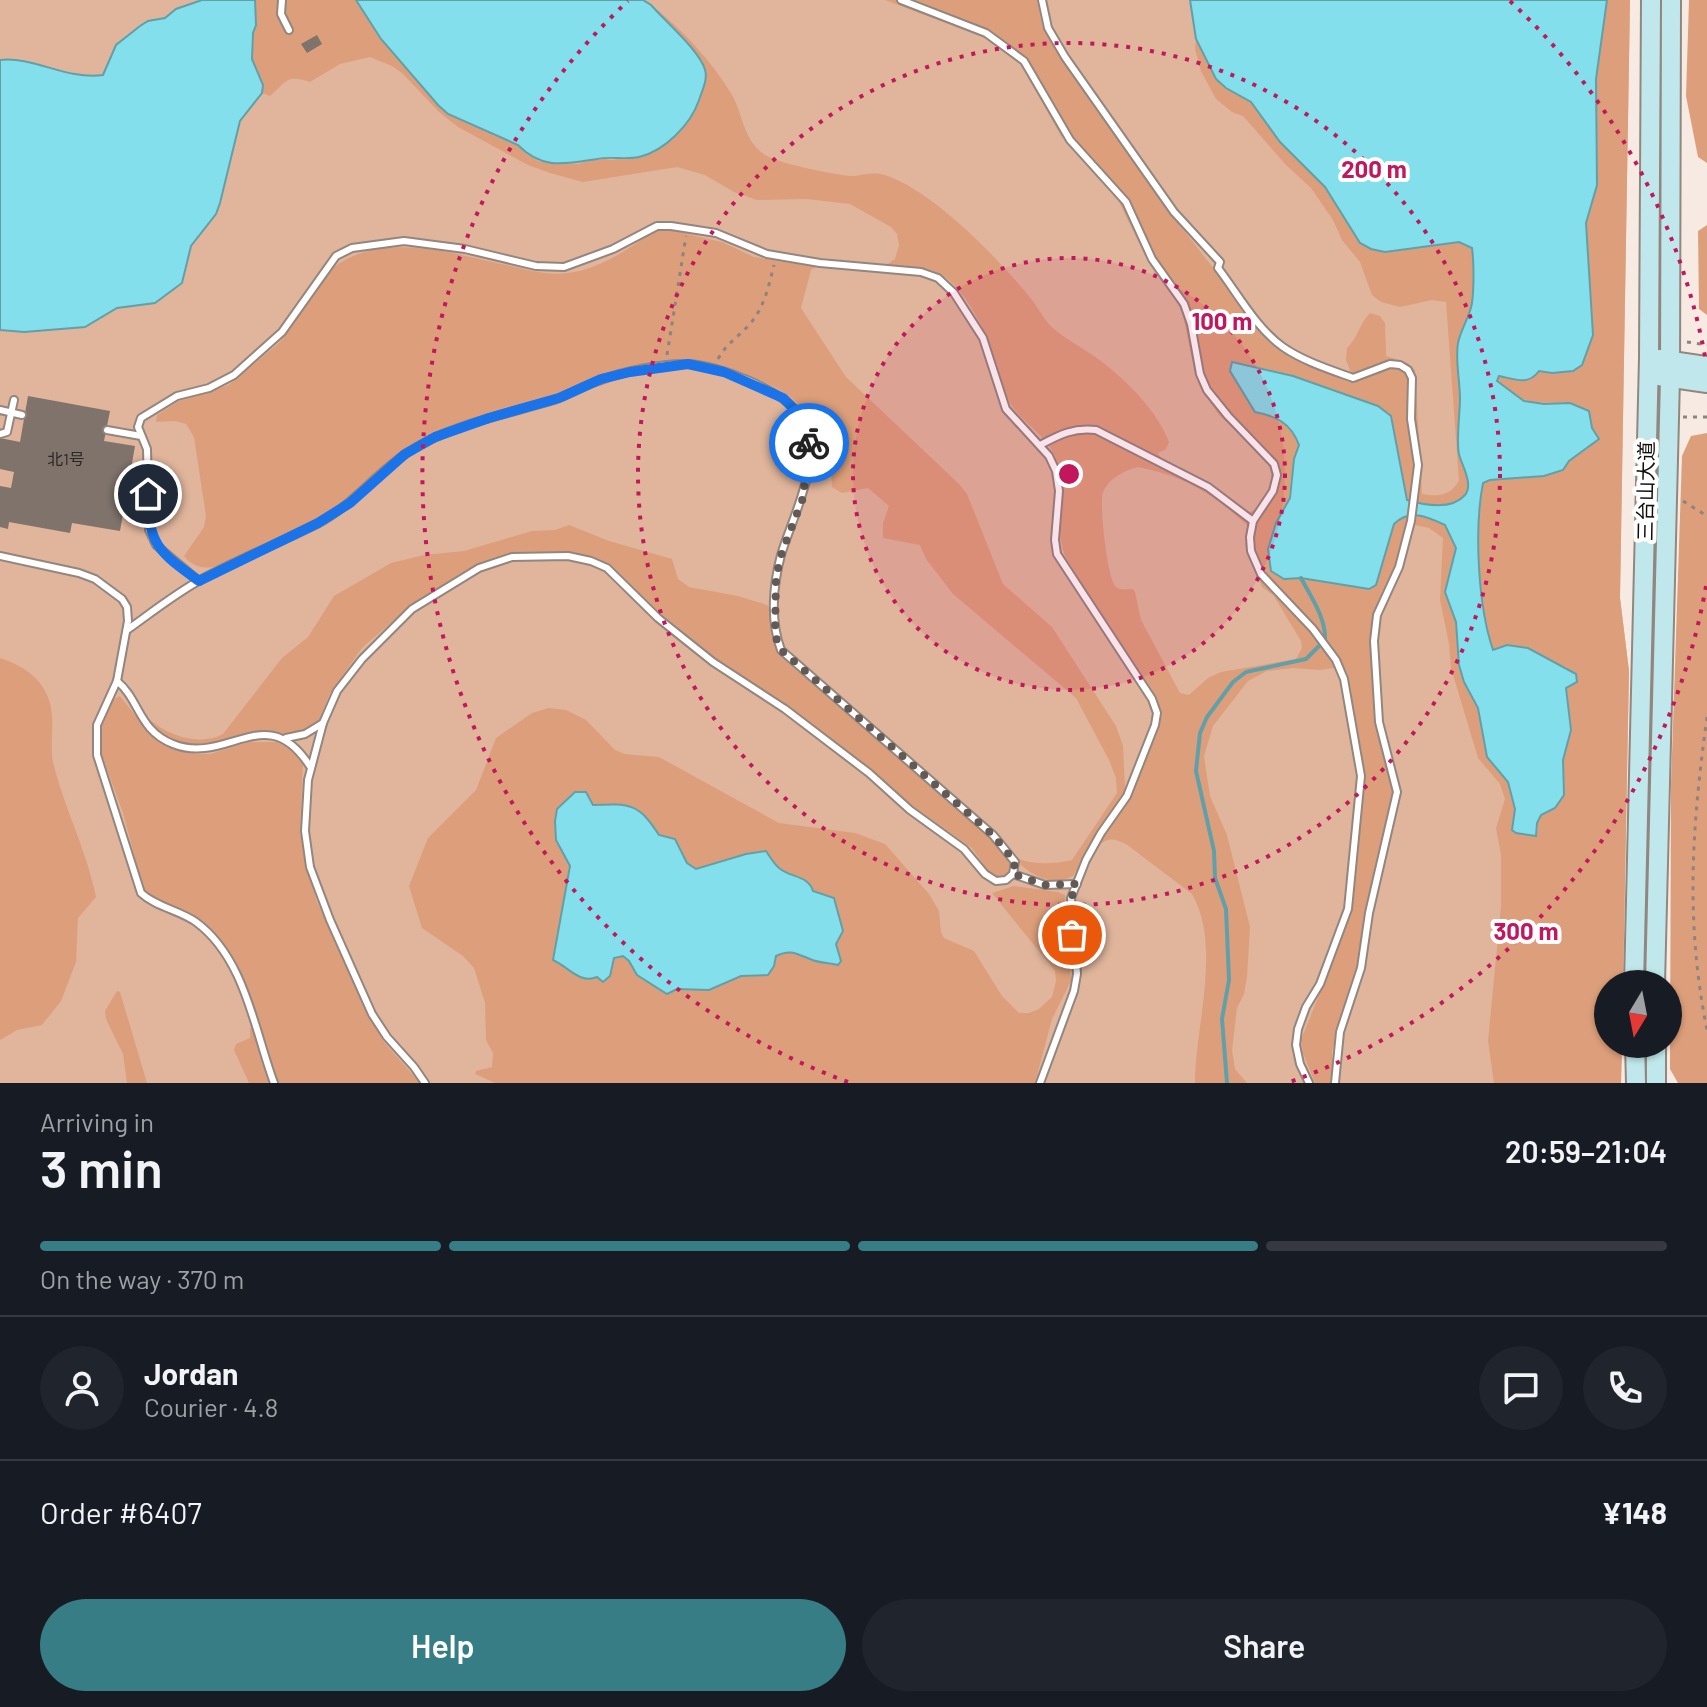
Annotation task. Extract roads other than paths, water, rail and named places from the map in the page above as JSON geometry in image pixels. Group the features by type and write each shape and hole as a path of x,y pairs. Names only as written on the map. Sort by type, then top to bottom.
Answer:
{"main road":[{"name":"三台山大道","path":"1634,970 1648,366 1651,0"},
{"name":"三台山大道","path":"1655,970 1670,369 1671,0"},
{"path":"1648,366 1670,369 1707,366"},
{"path":"1670,369 1707,383"},
{"path":"1635,1058 1636,1083"},
{"path":"1656,1058 1656,1083"}],"lane":[{"path":"282,0 281,14 289,30"},
{"path":"901,0 986,33 1024,61 1070,140 1126,202 1152,259 1184,304 1200,374 1207,390 1274,464 1277,475 1273,491 1253,521 1251,551 1261,574 1336,660 1344,679 1361,776 1348,909 1320,984 1306,1007 1298,1029 1296,1045 1309,1083"},
{"path":"1042,0 1048,28 1065,57 1174,212 1220,262 1218,268 1275,340 1292,352 1353,378 1390,364 1408,370 1412,378 1411,419 1418,465 1415,499 1399,567 1377,615 1374,641 1379,722 1397,792 1369,913 1361,968 1340,1032 1335,1083"},
{"path":"199,581 156,545 149,530 147,449 138,427 141,418 177,396 223,383 234,375 282,332 336,256 352,248 404,241 465,249 536,266 564,267 613,249 657,226 716,233 776,256 921,272 938,278 954,293 983,338 1006,409 1049,456 1056,471 1059,491 1055,540 1057,554 1152,699 1157,713 1127,796 1101,833 1071,898 1077,974 1074,991 1040,1083"},
{"path":"127,630 199,581 318,523 350,503 405,454 435,437 559,398 601,379 688,364 713,369 764,388 783,398 800,415 809,437 803,498 782,552 776,577 775,635 781,650 993,835 1015,862 1013,874 1006,880 996,881 985,874 964,849 910,810 869,773 785,709 713,662 658,618 607,568 568,556 512,557 479,568 412,609 362,659 337,691 323,723 308,780 305,831 310,867 330,920 372,1014 425,1083"},
{"path":"0,434 10,428 14,400"},
{"path":"0,410 22,415"},
{"path":"1040,445 1062,433 1082,428 1096,430 1208,487 1253,521"},
{"path":"107,430 141,436"},
{"path":"0,556 95,579 122,599 127,607 127,630 117,681 97,725 97,755 141,893 148,900 195,921 225,954 237,973 274,1083"},
{"path":"117,681 124,687 142,720 159,738 174,745 203,750 250,735 283,739 305,734 323,723"},
{"path":"283,739 302,753 311,768"},
{"path":"1013,874 1045,885 1077,884"}],"water":[{"path":"202,0 255,0 252,59 263,85 262,93 240,121 220,203 216,214 191,246 182,283 155,303 117,308 85,327 24,332 0,330 0,60 25,61 89,76 103,75 116,45 140,26"},
{"path":"356,0 643,0 697,54 705,70 705,81 690,118 667,143 649,154 634,158 545,162 518,145 448,114 381,39"},
{"path":"1190,0 1607,0 1596,79 1597,185 1586,223 1593,335 1582,365 1573,371 1539,371 1526,380 1499,376 1497,381 1524,401 1570,403 1589,411 1592,428 1599,439 1569,461 1563,470 1544,476 1483,483 1480,502 1478,544 1481,590 1493,650 1507,645 1528,648 1576,674 1577,682 1566,688 1571,730 1563,760 1564,795 1555,808 1541,815 1536,836 1512,830 1515,809 1508,782 1487,757 1478,708 1459,665 1456,622 1445,592 1456,548 1445,525 1412,515 1394,524 1376,585 1369,589 1301,578 1284,579 1271,571 1268,549 1276,523 1290,498 1294,459 1299,445 1292,431 1282,422 1255,412 1230,371 1232,362 1293,376 1378,406 1391,416 1407,500 1445,505 1459,500 1465,495 1468,485 1458,449 1460,399 1457,350 1472,303 1472,248 1459,242 1385,252 1360,243 1325,187 1280,142 1251,102 1216,79 1196,39"},
{"path":"575,792 586,792 593,805 625,805 639,811 659,835 675,839 687,863 696,869 766,851 779,868 803,879 813,891 834,898 843,931 836,944 841,961 838,965 786,953 776,956 768,975 741,976 709,990 677,989 667,994 637,975 623,956 614,958 610,976 603,982 597,977 591,979 574,974 553,960 570,866 556,840 555,821 557,809"}],"waterway":[{"path":"1227,1083 1222,1019 1229,980 1226,909 1215,878 1214,851 1196,771 1200,733 1207,717 1233,682 1246,672 1306,659 1325,640 1320,616 1301,578"}]}
